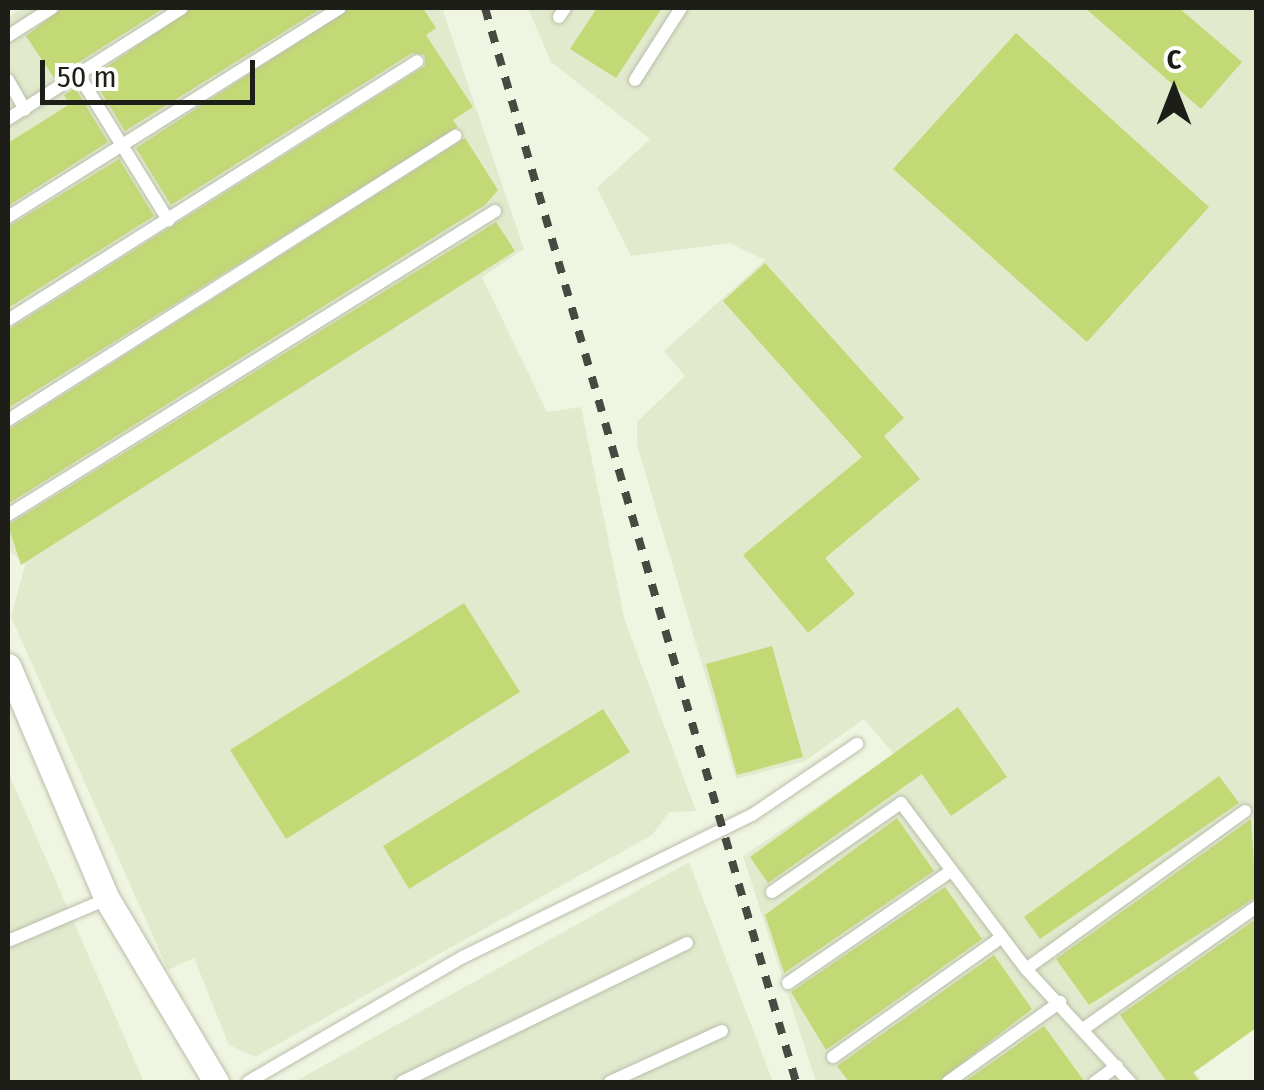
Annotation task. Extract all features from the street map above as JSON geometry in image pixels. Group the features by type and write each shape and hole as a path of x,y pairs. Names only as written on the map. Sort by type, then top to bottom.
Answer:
{"street":[{"path":"8,666 107,899 216,1082"}],"lane":[{"path":"8,36 52,8"},
{"path":"8,119 182,8"},
{"path":"8,217 340,8"},
{"path":"635,80 680,8"},
{"path":"8,320 417,61"},
{"path":"78,74 168,220"},
{"path":"8,80 24,109"},
{"path":"8,420 455,136"},
{"path":"8,515 495,210"},
{"path":"248,1082 464,957 752,815 857,744"},
{"path":"772,892 902,803 1026,968 1086,1027 1130,1082"},
{"path":"1026,968 1246,811"},
{"path":"788,983 951,870"},
{"path":"8,942 107,899"},
{"path":"1086,1027 1256,907"},
{"path":"833,1058 1002,938"},
{"path":"402,1082 687,943"},
{"path":"948,1082 1060,1002"},
{"path":"610,1082 722,1030"},
{"path":"1095,1082 1117,1066"}],"shaded area":[{"path":"22,8 442,8 524,249 482,277 547,412 581,407 625,621 696,811 669,812 652,835 255,1057 229,1045 194,958 168,970 11,617 25,565 8,549 8,17"},
{"path":"528,8 1256,8 1256,961 1162,1026 1202,1082 816,1082 743,856 894,754 864,719 805,761 736,779 637,445 637,422 685,376 664,351 765,260 729,243 631,256 597,188 650,139 551,62"},
{"path":"8,772 144,1082 8,1082"},
{"path":"689,862 773,1082 294,1082"}],"building":[{"path":"62,8 164,8 54,78 26,36"},
{"path":"192,8 322,8 125,131 92,77"},
{"path":"350,8 423,8 436,28 426,35 473,107 453,120 458,127 8,408 8,330 425,66 425,55 412,53 171,205 136,148"},
{"path":"597,8 662,8 616,78 570,49"},
{"path":"1085,8 1179,8 1242,62 1201,109"},
{"path":"1016,33 1209,207 1087,342 893,169"},
{"path":"75,88 108,142 8,206 8,143 70,104 64,95"},
{"path":"465,138 498,190 485,205 8,504 8,430"},
{"path":"119,159 154,216 8,308 8,227"},
{"path":"496,222 515,251 21,565 8,525"},
{"path":"765,263 904,418 884,436 920,479 825,558 855,594 808,633 743,555 862,457 723,301"},
{"path":"464,603 520,692 286,839 230,750"},
{"path":"772,646 803,757 737,775 706,664"},
{"path":"958,707 1007,777 951,816 922,774 768,883 750,857"},
{"path":"603,709 630,752 409,889 383,846"},
{"path":"1219,776 1239,803 1040,939 1024,917"},
{"path":"897,818 934,871 784,973 765,915"},
{"path":"1251,819 1256,897 1089,1005 1056,959"},
{"path":"945,887 982,939 826,1050 791,992"},
{"path":"1256,919 1256,1028 1193,1073 1200,1082 1167,1082 1120,1015"},
{"path":"994,955 1032,1009 938,1082 849,1082 837,1066"},
{"path":"1044,1026 1085,1082 964,1082"}],"railway":[{"path":"485,8 796,1082"}]}
